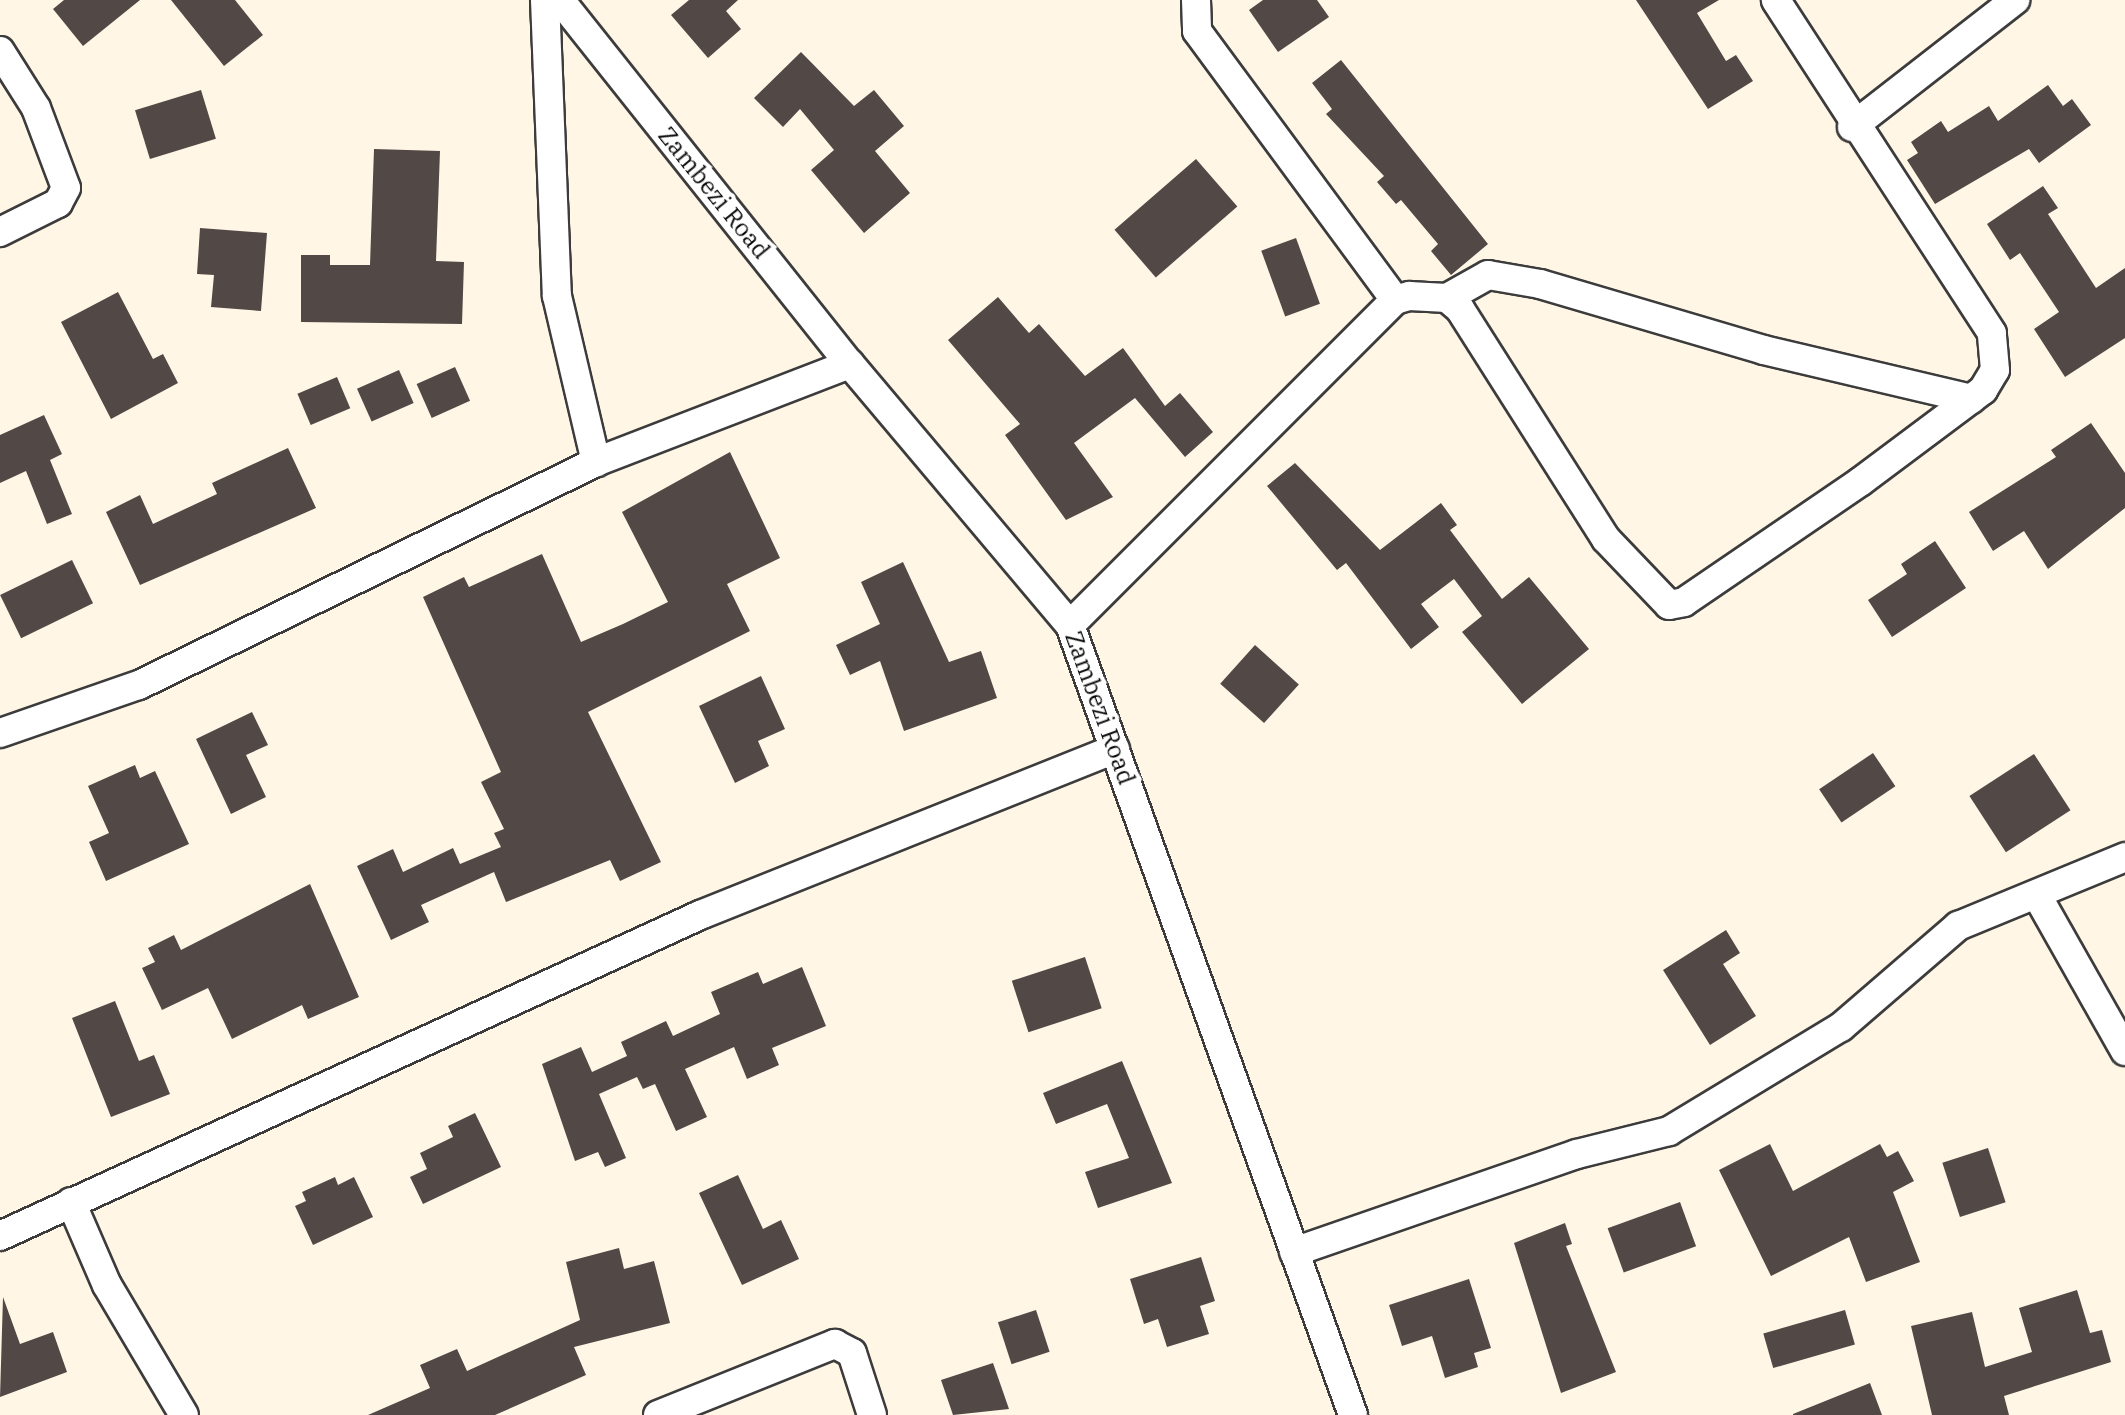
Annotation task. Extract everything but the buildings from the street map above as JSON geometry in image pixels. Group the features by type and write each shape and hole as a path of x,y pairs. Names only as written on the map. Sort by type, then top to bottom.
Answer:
{"street":[{"path":"545,0 557,296 596,462"},
{"name":"Zambezi Road","path":"560,0 850,364 1070,625 1353,1415"},
{"path":"1196,0 1197,31 1395,300"},
{"path":"1447,298 1606,539 1669,605 1722,576 1971,399 1995,370 1992,333 1852,127 1776,0"},
{"path":"1852,127 2015,0"},
{"path":"0,51 36,108 66,188 58,203 0,232"},
{"path":"1070,625 1395,300 1447,298 1488,275 1540,284 1764,350 1971,399"},
{"path":"0,733 190,662 298,601 596,462 850,364"},
{"path":"0,1236 700,915 1115,749"},
{"path":"1294,1252 1577,1154 1669,1131 1841,1027 1958,926 2038,897 2125,857"},
{"path":"2038,897 2125,1051"},
{"path":"71,1202 107,1285 184,1415"},
{"path":"658,1415 835,1344 852,1353 872,1415"}]}
